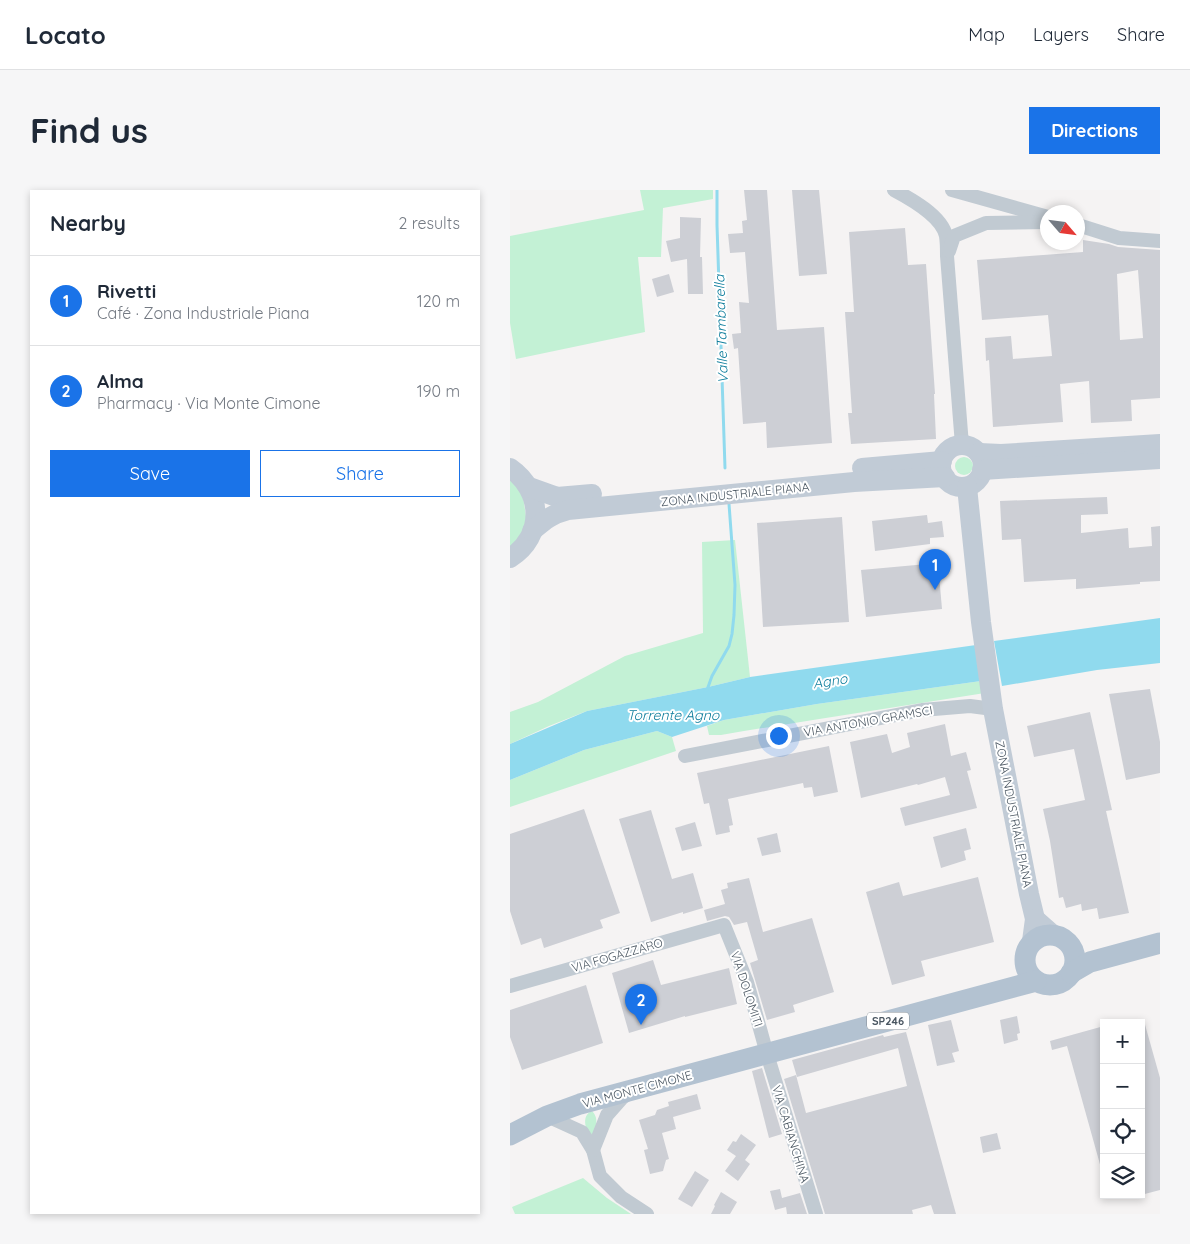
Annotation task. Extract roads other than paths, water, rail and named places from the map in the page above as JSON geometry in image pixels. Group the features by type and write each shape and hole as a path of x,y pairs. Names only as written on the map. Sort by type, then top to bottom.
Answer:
{"main road":[{"path":"975,456 1160,444"},
{"path":"943,469 946,454 951,449 975,456 1160,459"},
{"path":"967,487 978,480 975,456"},
{"name":"ZONA INDUSTRIALE PIANA","path":"510,468 529,487 534,501 536,516 526,543 510,558"},
{"name":"ZONA INDUSTRIALE PIANA","path":"943,469 949,482 955,486 967,487 981,622 993,702 1029,894 1042,938"},
{"name":"ZONA INDUSTRIALE PIANA","path":"529,487 551,495 567,497 943,469"},
{"name":"ZONA INDUSTRIALE PIANA","path":"532,531 546,518 568,510 854,482 943,469"},
{"path":"1073,950 1075,962 1071,973 1067,978 1055,984 1042,984 1031,974 1024,960 1028,947 1042,938 1058,936 1090,962"},
{"path":"1071,973 1090,962 1160,943"},
{"name":"SP246","path":"767,1054 1009,988 1031,974"},
{"name":"VIA MONTE CIMONE","path":"510,1134 547,1116 585,1103 767,1054"}],"street":[{"path":"894,190 922,207 938,221 946,237 947,256 975,456"},
{"path":"952,190 1040,214"},
{"path":"947,256 954,236 986,222 1040,222"},
{"path":"1085,227 1119,238 1160,241"},
{"name":"VIA ANTONIO GRAMSCI","path":"685,756 922,710 993,702"},
{"name":"VIA FOGAZZARO","path":"510,986 724,925"},
{"name":"VIA DOLOMITI","path":"724,925 747,982 767,1054"},
{"name":"VIA CABIANCHINA","path":"767,1054 816,1214"},
{"path":"593,1150 607,1115 622,1098 633,1090"},
{"path":"585,1103 601,1116 604,1123"},
{"path":"582,1132 585,1103"},
{"path":"547,1116 582,1132 593,1150 600,1176 621,1197 646,1214"}],"water":[{"path":"1160,618 1160,663 1097,670 1002,686 994,641"},
{"name":"Torrente Agno","path":"976,645 981,681 817,704 724,720 672,737 657,731 584,750 510,780 510,744 587,711 750,677"}],"waterway":[{"name":"Valle Tambarella","path":"717,190 725,468"},
{"name":"Valle Tambarella","path":"707,690 712,676 729,646 732,634 735,585 729,504"}],"place":[{"name":"Rivetti","path":"935,590"},
{"name":"Alma","path":"641,1025"}],"water label":[{"name":"Agno","path":"830,681"}]}
